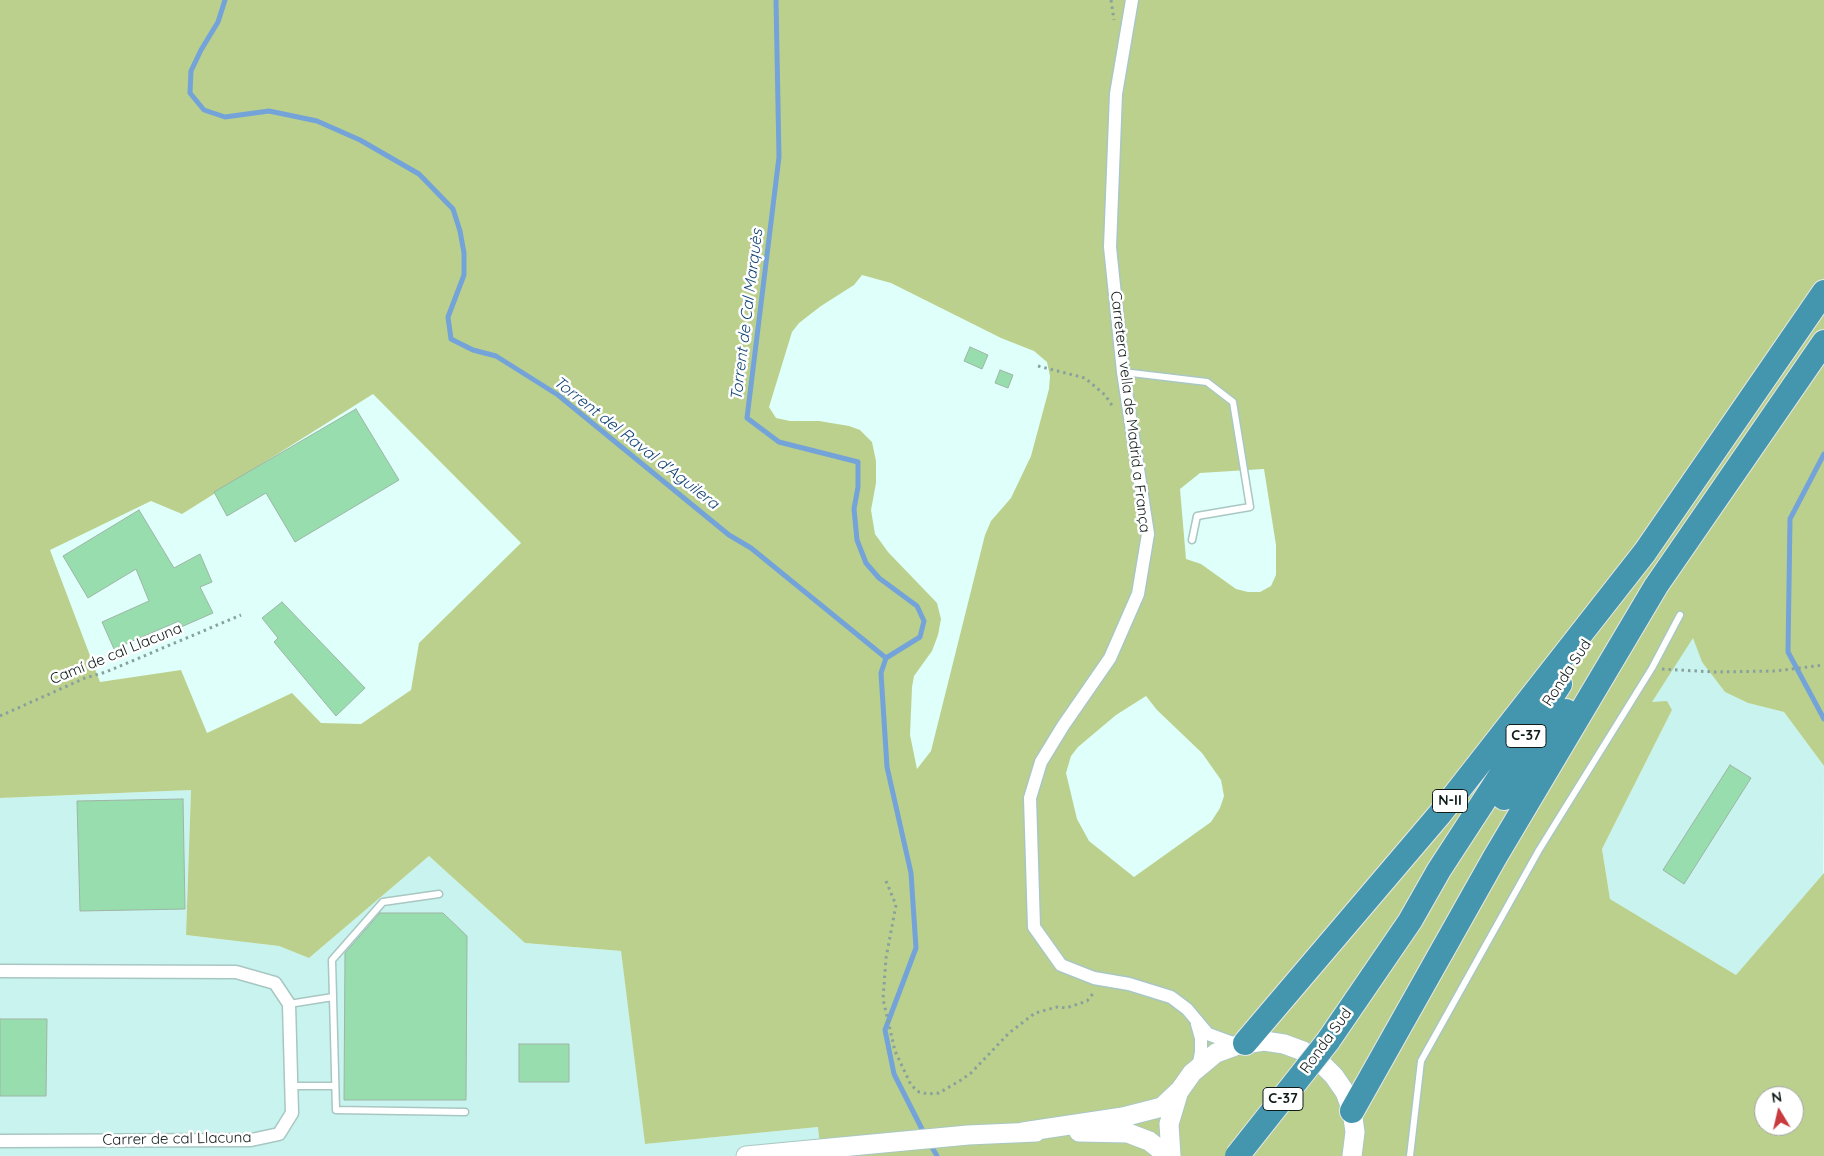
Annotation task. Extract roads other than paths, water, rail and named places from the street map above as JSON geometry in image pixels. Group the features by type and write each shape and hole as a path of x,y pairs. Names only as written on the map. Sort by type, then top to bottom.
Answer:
{"highway":[{"name":"C-37","path":"1646,552 1824,292"},
{"name":"C-37","path":"1656,586 1824,342"},
{"name":"Ronda Sud","path":"1410,921 1438,870 1646,552"},
{"name":"N-II","path":"1241,1044 1439,815 1646,552"},
{"name":"Ronda Sud","path":"1237,1156 1328,1041 1410,921 1448,875 1656,586"},
{"path":"1352,1111 1496,857 1656,586"}],"street":[{"name":"Carretera vella de Madrid a França","path":"1132,0 1116,94 1110,247 1123,372 1148,534 1138,594 1110,658 1063,726 1041,762 1030,798 1034,927 1061,965 1100,979 1130,984 1171,997 1187,1009 1197,1024 1208,1034 1241,1044"},
{"path":"0,971 236,972 275,983 289,1004"},
{"name":"Carrer de cal Llacuna","path":"0,1141 251,1140 279,1134 292,1113 289,1004"},
{"name":"Carretera vella de Madrid a França","path":"1197,1024 1201,1038 1198,1068"},
{"name":"N-II","path":"1023,1132 1146,1112 1162,1107 1180,1090 1198,1068 1216,1053 1241,1044 1264,1041 1284,1044 1303,1051 1320,1062 1341,1087 1352,1111 1355,1132 1352,1156"},
{"name":"N-II","path":"1170,1156 1169,1124 1173,1106 1180,1090"},
{"name":"N-II","path":"746,1156 823,1152 911,1140 1023,1132 1128,1133 1149,1141 1170,1156"},
{"path":"863,1156 884,1143"}],"lane":[{"path":"1123,372 1207,382 1233,402 1250,507 1197,516 1192,540"},
{"path":"1410,1156 1421,1061 1539,850 1652,668 1680,615"},
{"path":"439,894 383,902 332,960 336,1110 465,1112"},
{"path":"289,1004 333,998"},
{"path":"291,1086 335,1086"}],"waterway":[{"name":"Torrent del Raval d'Aguilera","path":"225,0 218,22 191,71 190,93 204,110 225,117 269,111 317,121 360,140 419,174 453,209 460,231 464,253 464,275 448,317 451,339 473,350 496,356 558,395 729,535 751,548 886,658"},
{"name":"Torrent de Cal Marquès","path":"776,0 779,157 747,418 779,442 858,462 858,487 854,509 857,540 866,563 879,578 917,606 924,621 920,637 886,658"},
{"path":"1824,454 1790,519 1788,652 1824,719"},
{"path":"886,658 881,673 887,767 911,873 916,948 885,1030 894,1074 925,1135"},
{"path":"929,1142 937,1156"}]}
